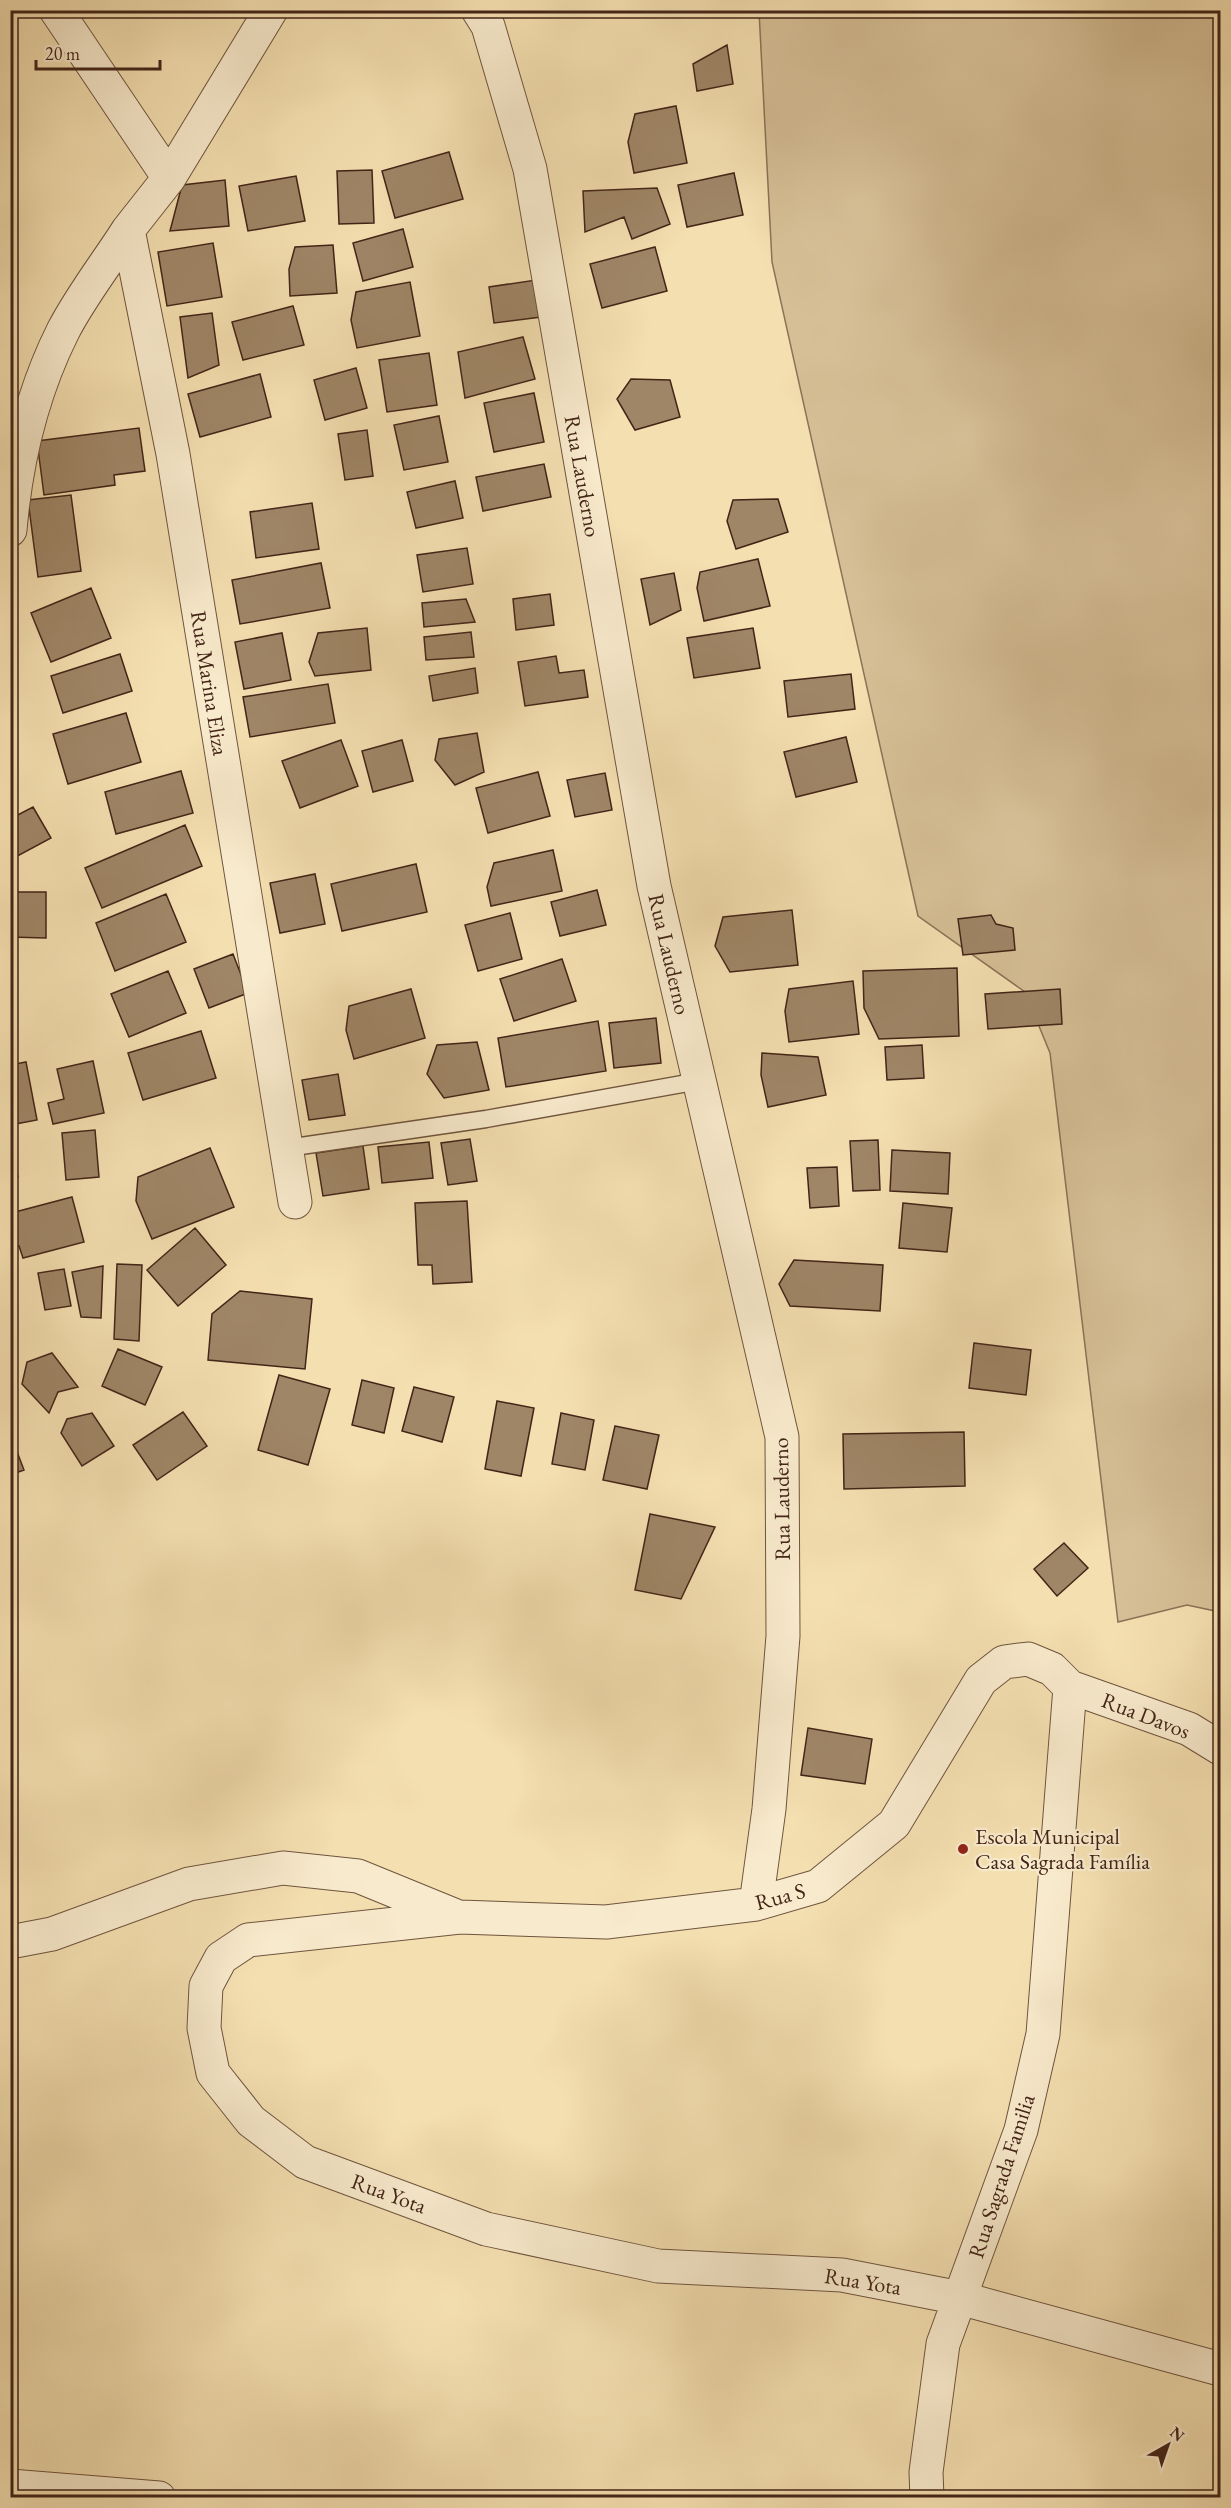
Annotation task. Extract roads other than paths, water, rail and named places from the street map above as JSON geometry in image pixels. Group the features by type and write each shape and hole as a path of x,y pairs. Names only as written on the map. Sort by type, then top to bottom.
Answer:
{"street":[{"path":"56,10 169,178"},
{"path":"10,530 14,489 30,410 64,330 128,230 169,178 271,10"},
{"name":"Rua Lauderno","path":"478,10 488,26 530,169 654,886 782,1437 783,1636 769,1809 756,1904"},
{"name":"Rua Marina Eliza","path":"128,230 173,454 296,1202"},
{"name":"Rua S","path":"460,1917 606,1922 756,1904 818,1886 894,1824 981,1680 1004,1662 1028,1659 1052,1669 1070,1687"},
{"name":"Rua Davos","path":"1070,1687 1189,1729 1221,1748"},
{"name":"Rua Sagrada Familia","path":"927,2498 926,2472 943,2344 1021,2130 1044,2034 1070,1687"},
{"path":"10,1942 52,1934 189,1884 283,1868 358,1876 460,1917"},
{"name":"Rua Yota","path":"460,1917 248,1940 221,1958 206,1986 204,2028 213,2073 250,2121 305,2162 486,2229 658,2265 842,2275 960,2298 1221,2369"},
{"path":"10,2486 159,2498"}],"lane":[{"path":"287,1148 486,1119 699,1081"}],"place":[{"name":"Escola Municipal Casa Sagrada Família","path":"963,1849"}]}
